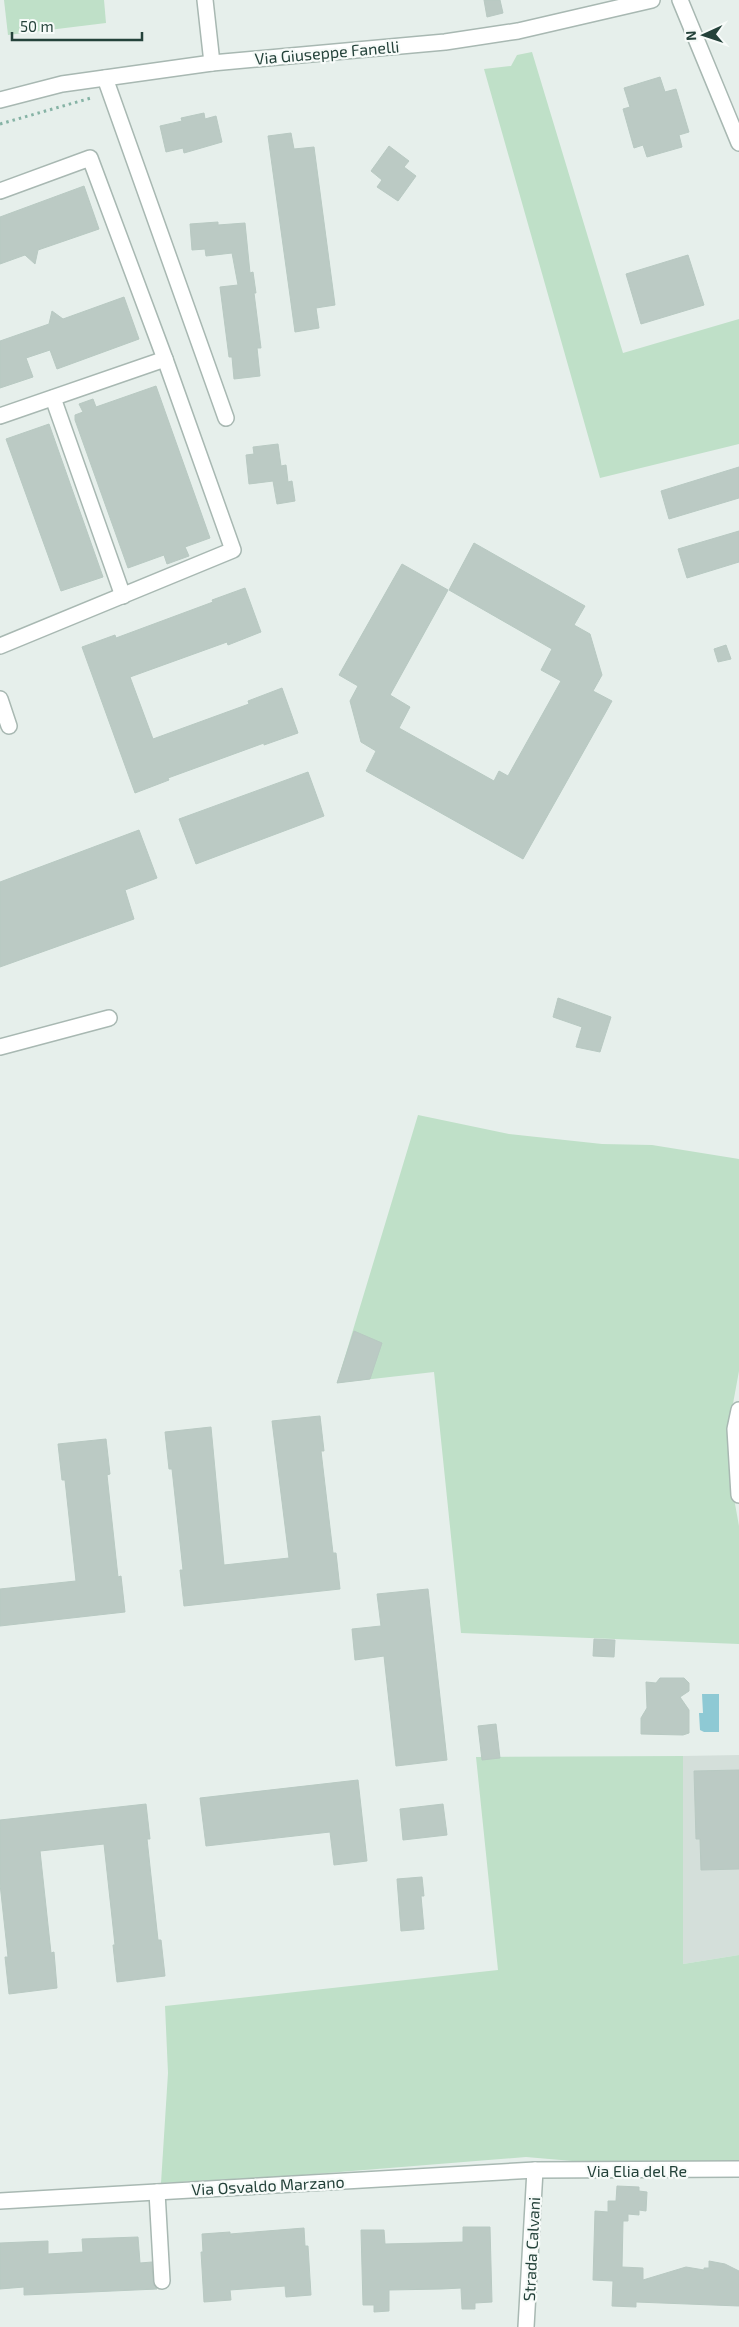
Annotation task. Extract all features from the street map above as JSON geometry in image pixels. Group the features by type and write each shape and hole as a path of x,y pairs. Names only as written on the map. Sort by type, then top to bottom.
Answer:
{"street":[{"path":"206,0 212,63"},
{"name":"Via Giuseppe Fanelli","path":"0,100 62,84 108,85 212,63 445,42 518,32 652,0"},
{"path":"680,0 739,143"},
{"path":"108,85 226,418"},
{"path":"0,191 90,158 166,359 233,550 0,646"},
{"path":"0,416 166,359"},
{"path":"53,398 123,596"},
{"path":"0,699 10,726"},
{"path":"0,1047 109,1018"},
{"path":"739,1410 735,1429 739,1495"},
{"name":"Via Elia del Re","path":"535,2170 665,2171 739,2169"},
{"name":"Via Osvaldo Marzano","path":"0,2200 535,2170"},
{"name":"Strada Calvani","path":"526,2327 535,2170"},
{"path":"157,2192 162,2281"}],"path":[{"path":"0,124 108,85"}],"shaded area":[{"path":"739,1755 739,1955 683,1964 683,1756"}],"green space":[{"path":"4,0 104,0 106,23 8,35"},
{"path":"532,52 623,353 739,319 739,444 600,478 484,69 511,66 517,55"},
{"path":"418,1115 509,1134 602,1144 652,1145 739,1159 739,1371 728,1431 730,1476 739,1526 739,1644 461,1633 434,1372 337,1383"},
{"path":"683,1756 683,1964 739,1955 739,2162 631,2166 526,2157 290,2176 161,2183 168,2073 165,2006 498,1970 476,1757"}],"water":[{"path":"702,1694 719,1694 719,1732 704,1732 700,1730 699,1713 703,1713"}],"building":[{"path":"484,0 500,0 503,13 487,17"},
{"path":"660,77 665,92 676,89 689,132 679,135 682,147 647,157 643,145 634,148 623,109 630,107 624,88"},
{"path":"204,113 205,119 216,116 222,142 184,153 183,148 166,152 160,126 182,121 181,118"},
{"path":"291,133 294,149 314,147 335,305 316,308 319,328 295,332 268,136"},
{"path":"389,146 409,161 404,167 416,176 398,201 377,187 382,180 371,171"},
{"path":"84,186 99,229 38,250 35,264 25,255 0,264 0,217"},
{"path":"218,222 218,225 245,223 250,273 253,272 256,293 254,293 261,348 257,348 260,376 234,379 232,357 229,357 220,287 238,285 232,253 206,256 205,249 192,250 190,224"},
{"path":"688,255 704,305 641,324 626,274"},
{"path":"124,297 139,339 57,369 50,350 26,358 33,377 0,388 0,341 49,324 52,311 63,319"},
{"path":"156,386 210,538 185,547 189,556 167,564 164,555 128,568 75,420 75,415 83,412 79,404 93,399 96,407"},
{"path":"49,424 103,577 61,591 6,439"},
{"path":"278,444 281,466 286,465 288,482 292,481 295,501 277,504 273,481 249,484 246,455 254,454 253,447"},
{"path":"739,467 739,498 669,519 661,491"},
{"path":"739,531 739,562 687,578 678,549"},
{"path":"474,543 585,606 574,625 590,634 602,675 593,691 612,701 523,859 366,771 376,751 361,742 350,701 358,686 339,675 402,564 448,590 390,695 410,707 399,728 494,781 499,771 508,776 561,681 541,670 552,649 449,590"},
{"path":"245,588 261,632 228,645 227,642 130,677 153,739 249,704 248,701 282,688 298,733 264,745 264,743 168,778 169,780 135,793 82,647 115,635 116,638"},
{"path":"726,645 731,659 718,662 714,649"},
{"path":"308,772 324,816 196,864 179,819"},
{"path":"139,830 157,878 125,890 134,919 0,967 0,882"},
{"path":"558,998 611,1017 600,1052 576,1047 582,1027 553,1017"},
{"path":"354,1331 382,1343 370,1379 337,1383"},
{"path":"320,1416 324,1451 321,1451 333,1553 336,1553 340,1589 184,1606 180,1570 183,1570 172,1469 169,1469 165,1432 211,1427 224,1565 289,1558 272,1421"},
{"path":"106,1439 110,1474 107,1475 118,1577 121,1576 125,1612 0,1626 0,1589 76,1581 65,1480 62,1480 58,1444"},
{"path":"428,1589 447,1760 396,1766 384,1656 355,1660 352,1629 381,1626 377,1594"},
{"path":"594,1639 615,1640 614,1657 593,1656"},
{"path":"660,1678 684,1678 689,1683 689,1691 680,1697 689,1710 689,1733 683,1735 641,1734 641,1718 647,1708 646,1682 656,1683"},
{"path":"496,1724 500,1758 482,1760 478,1726"},
{"path":"739,1770 739,1869 701,1870 700,1839 696,1839 694,1771"},
{"path":"358,1780 367,1861 334,1865 330,1832 206,1846 200,1798"},
{"path":"146,1804 150,1839 147,1839 158,1940 161,1940 165,1976 117,1982 104,1844 40,1851 51,1953 54,1952 57,1988 9,1994 5,1957 8,1957 0,1884 0,1820"},
{"path":"443,1804 447,1835 403,1840 400,1809"},
{"path":"422,1877 424,1896 421,1896 424,1929 401,1931 397,1879"},
{"path":"617,2186 639,2187 639,2191 647,2192 646,2211 639,2210 639,2215 628,2214 628,2221 623,2221 622,2267 643,2268 643,2280 686,2267 704,2270 704,2268 709,2268 709,2261 725,2264 739,2271 739,2306 636,2302 636,2307 612,2306 613,2281 593,2280 595,2211 608,2212 608,2201 616,2201"},
{"path":"463,2227 490,2227 492,2302 475,2303 475,2309 462,2309 461,2288 389,2290 389,2311 374,2312 374,2305 363,2305 361,2230 384,2230 385,2244 430,2243 463,2242"},
{"path":"304,2228 305,2246 308,2246 311,2295 286,2297 285,2286 230,2290 231,2300 204,2302 201,2252 203,2252 202,2234 230,2232 230,2234"},
{"path":"138,2237 140,2263 152,2262 153,2282 157,2289 24,2295 24,2287 0,2289 0,2243 48,2241 48,2254 83,2252 82,2239"}]}
